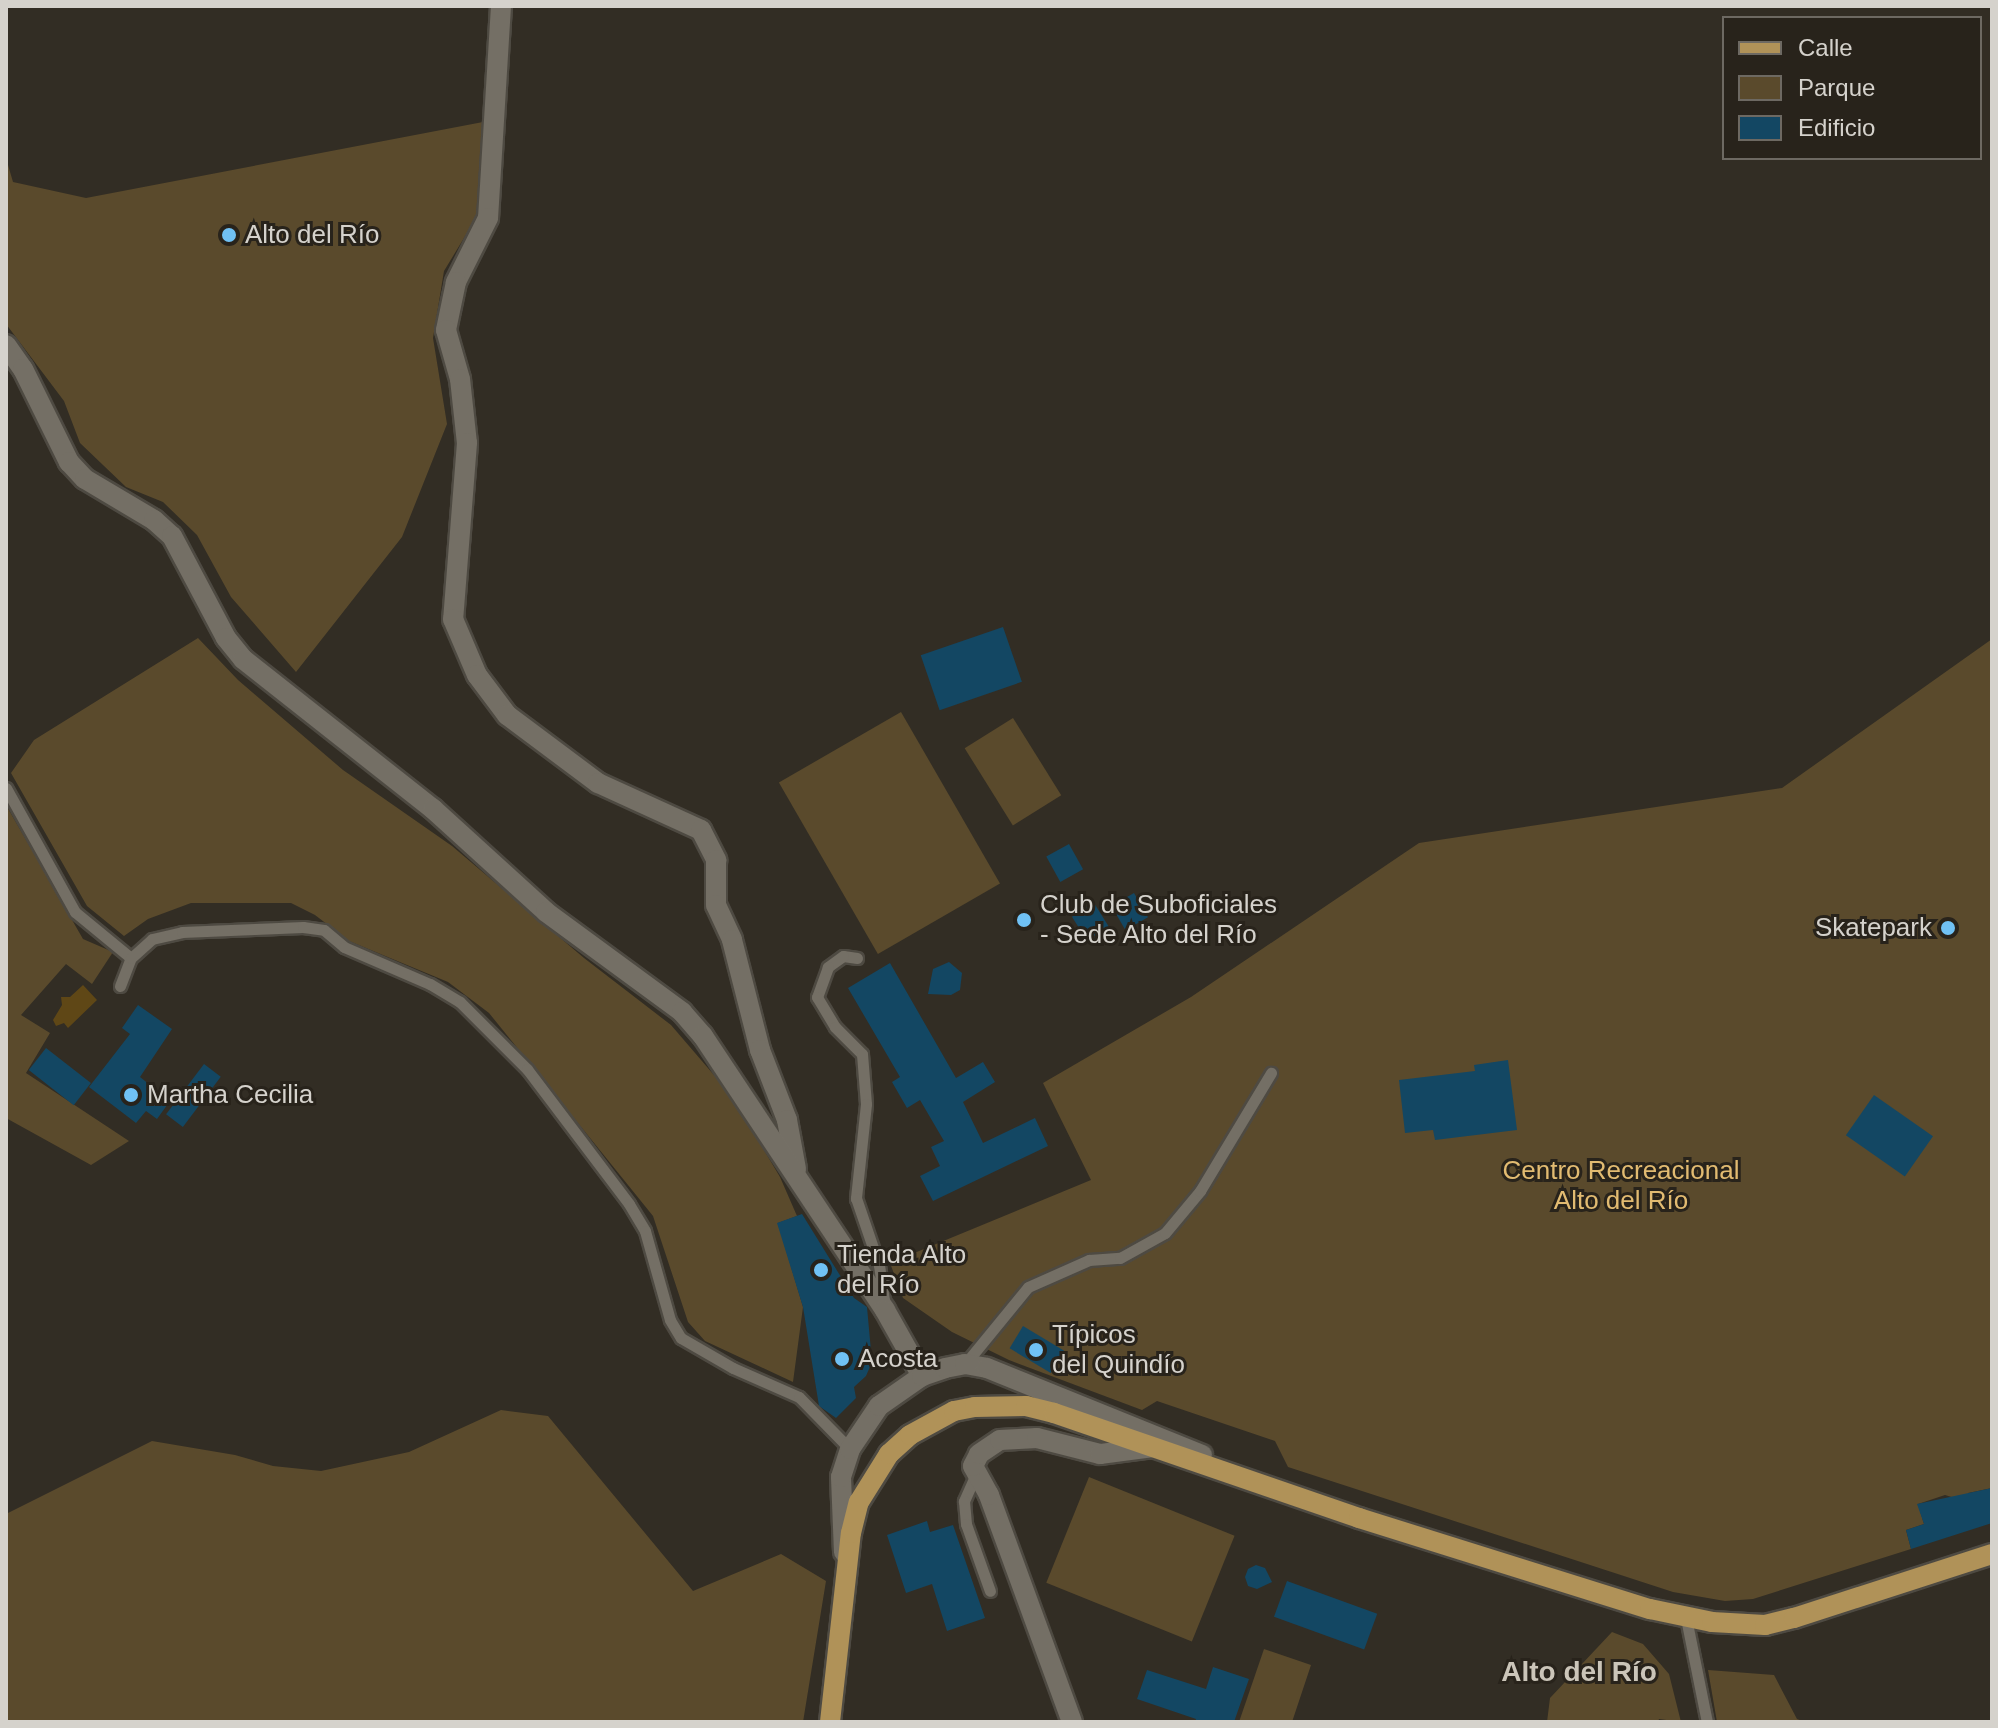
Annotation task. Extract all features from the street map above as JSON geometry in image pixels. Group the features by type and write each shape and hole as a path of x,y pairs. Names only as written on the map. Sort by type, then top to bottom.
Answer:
{"main road":[{"path":"830,1722 846,1576 859,1502 889,1454 910,1435 954,1411 975,1407 1026,1406 1320,1504 1686,1618 1737,1626 1765,1625 1992,1554"}],"street":[{"path":"501,6 488,218 456,282 446,330 460,379 467,443 453,619 477,675 507,715 598,783 701,830 716,860 716,905 732,940 760,1050 787,1120 798,1177"},
{"path":"6,345 23,369 69,462 85,479 154,520 172,536 226,638 243,659 433,809 546,912 682,1012 725,1067 798,1177 885,1310 922,1376"},
{"path":"846,1576 841,1477 850,1449 879,1406 922,1376 965,1364 1015,1377 1320,1504"},
{"path":"1072,1722 989,1495 973,1466 979,1454 1000,1440 1037,1438 1100,1454 1153,1447"}],"lane":[{"path":"6,788 75,912 131,958"},
{"path":"120,986 131,958 152,939 182,932 275,925 324,930 344,947 430,984 460,1002 527,1069 629,1204 645,1231 670,1320 681,1338 733,1368 799,1397 850,1449"},
{"path":"857,958 843,956 828,967 817,997 835,1027 862,1054 866,1104 856,1198 879,1265 885,1310"},
{"path":"965,1364 1028,1287 1089,1260 1120,1258 1165,1233 1200,1191 1271,1073"},
{"path":"976,1474 964,1501 966,1524 990,1591"},
{"path":"1686,1618 1707,1722"}],"green space":[{"path":"483,122 481,210 444,271 433,338 447,424 402,537 296,672 231,597 197,535 163,502 126,487 80,443 64,401 6,324 6,158 13,182 86,198"},
{"path":"198,638 238,680 343,770 452,846 584,958 671,1025 732,1096 780,1177 797,1216 778,1223 803,1307 793,1382 705,1341 688,1322 653,1216 489,1013 448,982 349,941 315,915 291,903 191,903 148,919 124,936 87,906 11,773 34,740"},
{"name":"Centro Recreacional Alto del Río","path":"1992,639 1992,1488 1968,1493 1971,1503 1945,1495 1918,1504 1924,1524 1906,1530 1911,1549 1753,1599 1725,1601 1673,1592 1288,1467 1275,1441 1157,1401 1142,1410 1009,1360 952,1332 903,1298 890,1263 1091,1180 1043,1083 1191,997 1419,843 1782,788"},
{"path":"901,712 1000,883 878,954 779,782"},
{"path":"1013,718 1061,795 1013,825 965,748"},
{"path":"6,805 83,939 113,952 92,984 66,964 21,1015 50,1033 26,1073 129,1141 91,1165 6,1118"},
{"path":"501,1410 548,1416 693,1591 781,1554 826,1581 803,1722 6,1722 6,1514 152,1441 235,1455 273,1466 321,1471 409,1452"},
{"path":"1089,1477 1235,1536 1192,1642 1046,1583"},
{"path":"1612,1632 1643,1644 1669,1674 1681,1722 1659,1719 1658,1722 1547,1722 1550,1698"},
{"path":"1264,1649 1311,1665 1292,1722 1239,1722"},
{"path":"1708,1670 1774,1675 1797,1719 1805,1722 1717,1722"}],"shaded area":[{"path":"83,985 97,1000 68,1028 64,1023 56,1026 53,1020 62,1005 61,997 70,997"}],"building":[{"path":"1003,627 1022,682 940,710 921,655"},
{"path":"1069,844 1083,869 1060,882 1046,857"},
{"path":"1134,893 1148,917 1125,930 1111,906"},
{"path":"1094,903 1109,927 1087,941 1072,917"},
{"path":"949,962 962,973 960,990 951,995 928,994 933,969"},
{"path":"890,963 956,1078 983,1062 995,1082 963,1102 983,1143 1035,1118 1048,1146 933,1201 920,1176 940,1166 931,1147 944,1141 920,1100 907,1108 892,1082 900,1077 848,988"},
{"path":"138,1005 172,1029 140,1077 170,1101 157,1119 146,1111 136,1123 89,1087 130,1034 122,1028"},
{"path":"46,1048 91,1083 74,1105 29,1070"},
{"path":"1508,1060 1517,1130 1435,1140 1433,1130 1405,1133 1399,1080 1475,1071 1474,1065"},
{"path":"204,1064 221,1077 183,1127 166,1114"},
{"path":"1874,1095 1933,1136 1905,1176 1846,1135"},
{"name":"Acosta","path":"802,1214 854,1298 867,1307 872,1362 866,1376 854,1387 856,1398 836,1418 819,1406 803,1307 777,1223"},
{"name":"Típicos del Quindío","path":"1023,1326 1064,1351 1051,1373 1010,1348"},
{"path":"1992,1488 1992,1523 1911,1549 1906,1530 1924,1524 1917,1504"},
{"path":"927,1521 930,1532 953,1525 985,1618 947,1631 932,1584 906,1593 887,1535"},
{"path":"1256,1565 1265,1568 1272,1582 1257,1589 1248,1586 1245,1577 1248,1569"},
{"path":"1287,1581 1377,1614 1364,1650 1274,1617"},
{"path":"1213,1667 1249,1679 1234,1722 1195,1722 1196,1719 1137,1699 1147,1670 1206,1689"}],"place":[{"name":"Alto del Río","path":"229,235"},
{"name":"Club de Suboficiales - Sede Alto del Río","path":"1024,920"},
{"name":"Skatepark","path":"1948,928"},
{"name":"Martha Cecilia","path":"131,1095"},
{"name":"Tienda Alto del Río","path":"821,1270"},
{"name":"Típicos del Quindío","path":"1036,1350"},
{"name":"Acosta","path":"842,1359"}],"district":[{"name":"Alto del Río","path":"1579,1672"}]}
